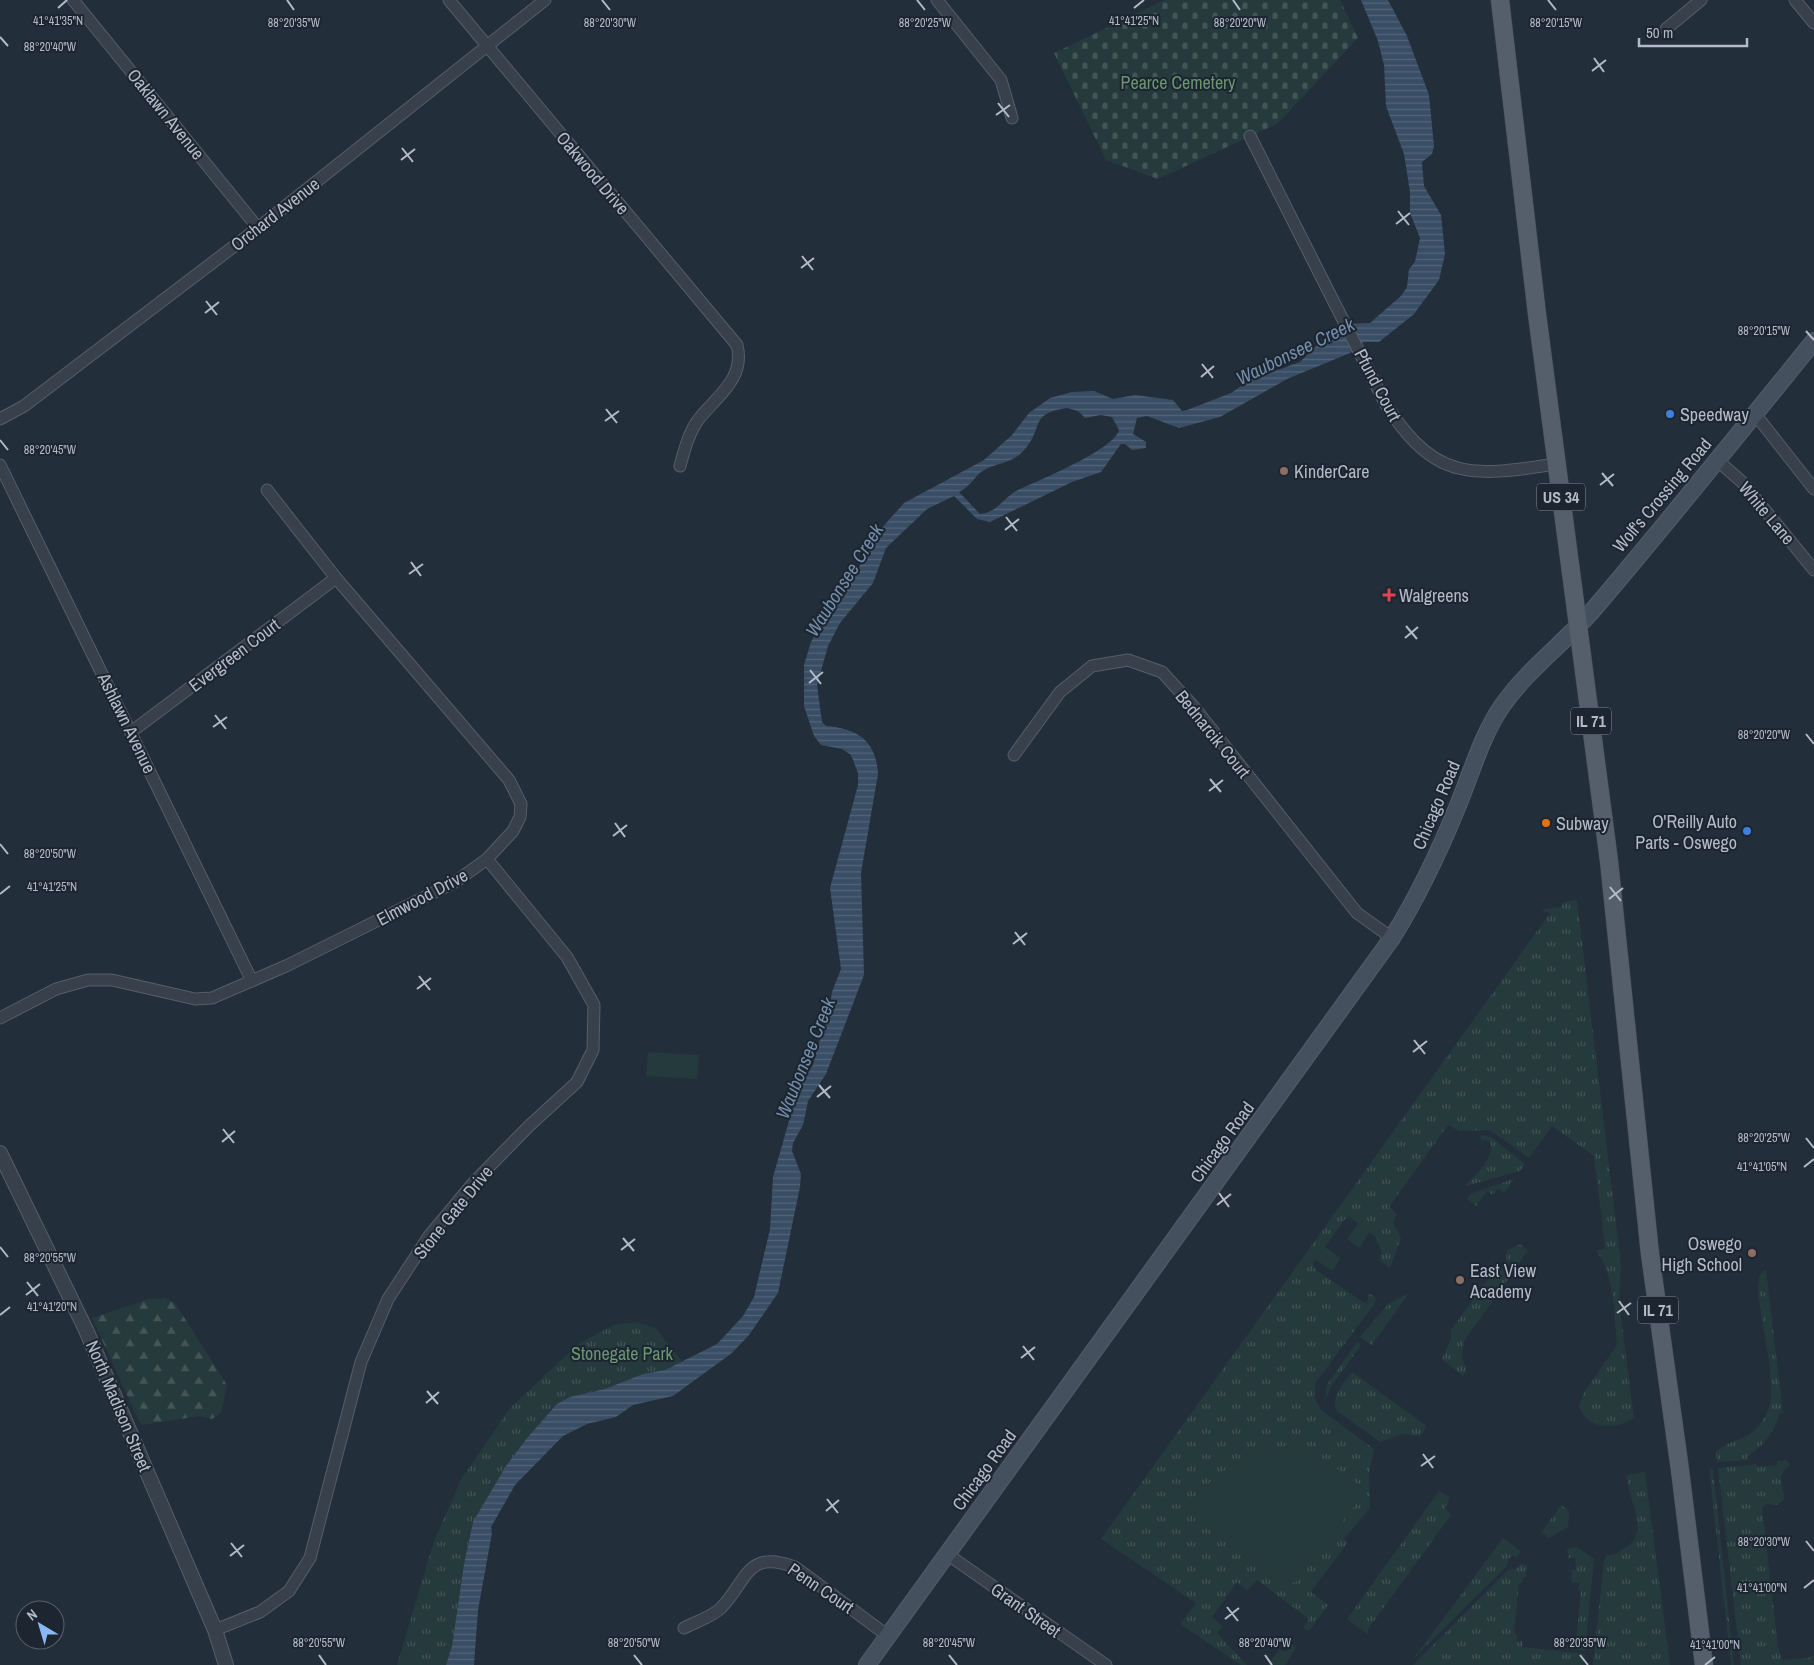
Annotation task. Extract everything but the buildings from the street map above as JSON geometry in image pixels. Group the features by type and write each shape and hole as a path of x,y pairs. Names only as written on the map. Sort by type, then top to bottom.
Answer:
{"main road":[{"name":"US 34","path":"1500,0 1578,627"},
{"name":"Wolf's Crossing Road","path":"1578,627 1718,460 1814,341"},
{"name":"Chicago Road","path":"867,1665 1392,938 1410,909 1436,858 1484,740 1502,706 1518,687 1578,627"},
{"name":"IL 71","path":"1578,627 1611,883 1650,1254 1680,1470 1704,1665"}],"street":[{"name":"Oaklawn Avenue","path":"73,0 258,228"},
{"name":"Oakwood Drive","path":"449,0 736,345 738,366 734,376 727,389 696,424 689,436 680,466"},
{"name":"Orchard Avenue","path":"0,419 24,406 258,228 545,0"},
{"path":"938,0 1001,80 1012,118"},
{"path":"1666,29 1701,0"},
{"path":"1795,0 1814,23"},
{"name":"Pfund Court","path":"1250,136 1395,420 1406,434 1431,455 1457,468 1510,470 1557,464"},
{"path":"1755,414 1814,489"},
{"name":"White Lane","path":"1718,460 1752,493 1814,570"},
{"name":"Ashlawn Avenue","path":"0,466 252,980"},
{"name":"Elmwood Drive","path":"0,1018 56,989 88,980 112,980 194,999 212,998 286,966 455,882 487,859 514,831 520,817 521,804 516,792 421,675 336,578 267,490"},
{"name":"Evergreen Court","path":"132,732 336,578"},
{"name":"Bednarcik Court","path":"1014,755 1060,692 1092,666 1128,660 1162,672 1194,708 1357,913 1392,938"},
{"name":"Stone Gate Drive","path":"215,1630 260,1612 289,1591 310,1558 361,1362 388,1299 429,1236 482,1174 529,1126 577,1082 593,1050 594,1005 567,957 487,859"},
{"name":"North Madison Street","path":"0,1153 86,1330 215,1630 226,1665"},
{"name":"Grant Street","path":"947,1554 1106,1665"},
{"name":"Penn Court","path":"684,1628 720,1609 746,1572 761,1563 778,1560 795,1567 888,1636"}],"green space":[{"name":"Pearce Cemetery","path":"1165,0 1340,0 1358,38 1277,124 1158,179 1106,160 1054,53"},
{"path":"1577,900 1621,1265 1619,1302 1634,1418 1619,1425 1602,1425 1588,1419 1582,1413 1579,1405 1585,1391 1617,1345 1610,1283 1607,1271 1596,1251 1605,1248 1594,1156 1552,1126 1529,1158 1490,1130 1459,1131 1448,1125 1389,1207 1397,1214 1393,1223 1401,1238 1390,1268 1379,1260 1382,1253 1375,1237 1350,1217 1345,1219 1313,1264 1315,1269 1363,1302 1367,1304 1369,1293 1376,1298 1375,1303 1316,1382 1314,1397 1321,1410 1374,1449 1369,1472 1370,1508 1344,1539 1348,1542 1311,1592 1328,1605 1309,1631 1303,1628 1309,1619 1257,1580 1247,1590 1237,1582 1212,1617 1223,1626 1217,1633 1247,1665 1241,1665 1180,1624 1196,1603 1101,1539 1550,913 1543,911 1543,909 1561,907 1564,902"},
{"path":"648,1052 699,1055 697,1079 646,1076"},
{"path":"1481,1135 1491,1137 1525,1164 1520,1171 1465,1186 1484,1166 1490,1153 1490,1141 1481,1139"},
{"path":"1514,1179 1504,1193 1498,1189 1493,1195 1487,1191 1476,1206 1467,1199 1470,1194"},
{"path":"1358,1223 1370,1232 1359,1248 1347,1239"},
{"path":"1520,1244 1528,1250 1515,1269 1506,1263 1507,1250"},
{"path":"1325,1247 1341,1258 1332,1271 1316,1260"},
{"path":"1496,1264 1511,1275 1464,1341 1462,1357 1467,1371 1463,1376 1442,1359 1451,1338 1451,1330 1473,1300 1477,1289 1494,1276"},
{"path":"1766,1270 1783,1414 1780,1413 1775,1427 1768,1438 1747,1457 1749,1460 1717,1462 1716,1452 1751,1433 1764,1419 1768,1411 1771,1398 1770,1371 1758,1286 1760,1274"},
{"path":"1408,1294 1372,1345 1360,1337 1388,1304"},
{"path":"165,1298 175,1303 227,1385 221,1413 212,1419 200,1416 142,1425 92,1318 149,1299"},
{"name":"Stonegate Park","path":"637,1322 655,1328 682,1361 665,1370 643,1374 605,1389 570,1397 473,1522 464,1564 452,1646 446,1665 397,1665 434,1541 462,1478 510,1408 578,1344 614,1325"},
{"path":"1357,1342 1361,1345 1332,1385 1325,1400 1327,1385"},
{"path":"1352,1372 1427,1426 1420,1436 1402,1434 1381,1442 1338,1412 1335,1407 1336,1396"},
{"path":"1280,1452 1306,1455 1327,1463 1366,1491 1296,1582 1276,1583 1185,1510 1215,1477 1226,1469 1250,1458"},
{"path":"1786,1460 1790,1465 1785,1469 1781,1480 1784,1499 1778,1505 1766,1504 1762,1508 1778,1647 1782,1660 1808,1658 1813,1655 1814,1665 1741,1665 1718,1468 1756,1464 1757,1467 1777,1465 1777,1461"},
{"path":"1709,1467 1713,1470 1734,1665 1731,1665"},
{"path":"1645,1472 1670,1665 1593,1665 1604,1560 1607,1555 1619,1552 1633,1541 1638,1523 1627,1475"},
{"path":"1439,1491 1450,1497 1445,1508 1451,1515 1368,1629 1368,1634 1347,1619"},
{"path":"1561,1505 1569,1511 1568,1527 1549,1538 1544,1533 1541,1533"},
{"path":"1503,1538 1521,1551 1517,1557 1512,1556 1508,1559 1507,1566 1414,1658"},
{"path":"1577,1547 1594,1559 1585,1651 1567,1648 1567,1646 1573,1647 1573,1640 1576,1640 1581,1591 1578,1590 1580,1583 1571,1582 1572,1570 1576,1570 1575,1558 1569,1558 1567,1549"},
{"path":"1520,1564 1527,1565 1526,1577 1523,1577 1522,1583 1519,1584 1514,1633 1517,1634 1516,1641 1522,1641 1522,1647 1585,1654 1584,1665 1413,1665 1509,1569 1516,1569"},
{"path":"1293,1644 1296,1648 1285,1665 1268,1665 1279,1650 1286,1652"}],"water":[{"path":"1361,0 1388,0 1407,36 1429,95 1434,146 1432,154 1422,162 1424,186 1441,215 1445,254 1439,280 1414,314 1379,342 1364,342 1350,353 1287,379 1220,417 1179,428 1147,416 1137,418 1133,434 1146,442 1146,448 1132,450 1125,444 1121,444 1101,472 1072,482 990,522 977,519 954,496 927,509 886,548 873,583 840,623 828,646 817,685 822,722 826,726 848,730 864,739 874,753 878,774 861,873 864,975 826,1074 808,1101 803,1125 793,1143 792,1151 801,1174 800,1187 778,1293 749,1335 732,1353 673,1396 633,1405 616,1417 587,1424 563,1436 515,1485 491,1527 492,1533 478,1610 474,1665 446,1665 452,1646 464,1564 473,1522 506,1466 528,1437 557,1404 570,1397 605,1389 643,1374 665,1370 717,1344 743,1316 754,1297 770,1229 773,1177 793,1107 793,1093 813,1065 824,1025 828,1019 832,992 841,969 830,888 858,785 858,773 851,755 842,749 821,745 814,736 804,706 804,665 811,642 831,603 859,567 880,530 904,503 984,460 1012,435 1029,413 1050,398 1072,392 1094,391 1113,399 1135,395 1173,400 1182,411 1187,410 1231,393 1250,380 1300,362 1315,347 1335,333 1341,324 1370,323 1401,296 1407,287 1409,269 1415,262 1420,238 1410,213 1410,192 1404,154 1386,106 1384,65 1378,41","holes":["1067,408 1078,411 1085,418 1101,415 1112,417 1119,430 1114,438 1090,455 1018,490 996,508 986,513 980,514 959,492 967,487 982,471 1011,460 1021,453 1031,440 1042,417"]}],"place":[{"name":"Speedway","path":"1670,414"},
{"name":"KinderCare","path":"1284,471"},
{"name":"Walgreens","path":"1389,595"},
{"name":"Subway","path":"1546,823"},
{"name":"O'Reilly Auto Parts - Oswego","path":"1747,831"},
{"name":"Oswego High School","path":"1752,1253"},
{"name":"East View Academy","path":"1460,1280"}],"water label":[{"name":"Waubonsee Creek","path":"1295,351"},
{"name":"Waubonsee Creek","path":"844,580"},
{"name":"Waubonsee Creek","path":"805,1058"}]}
